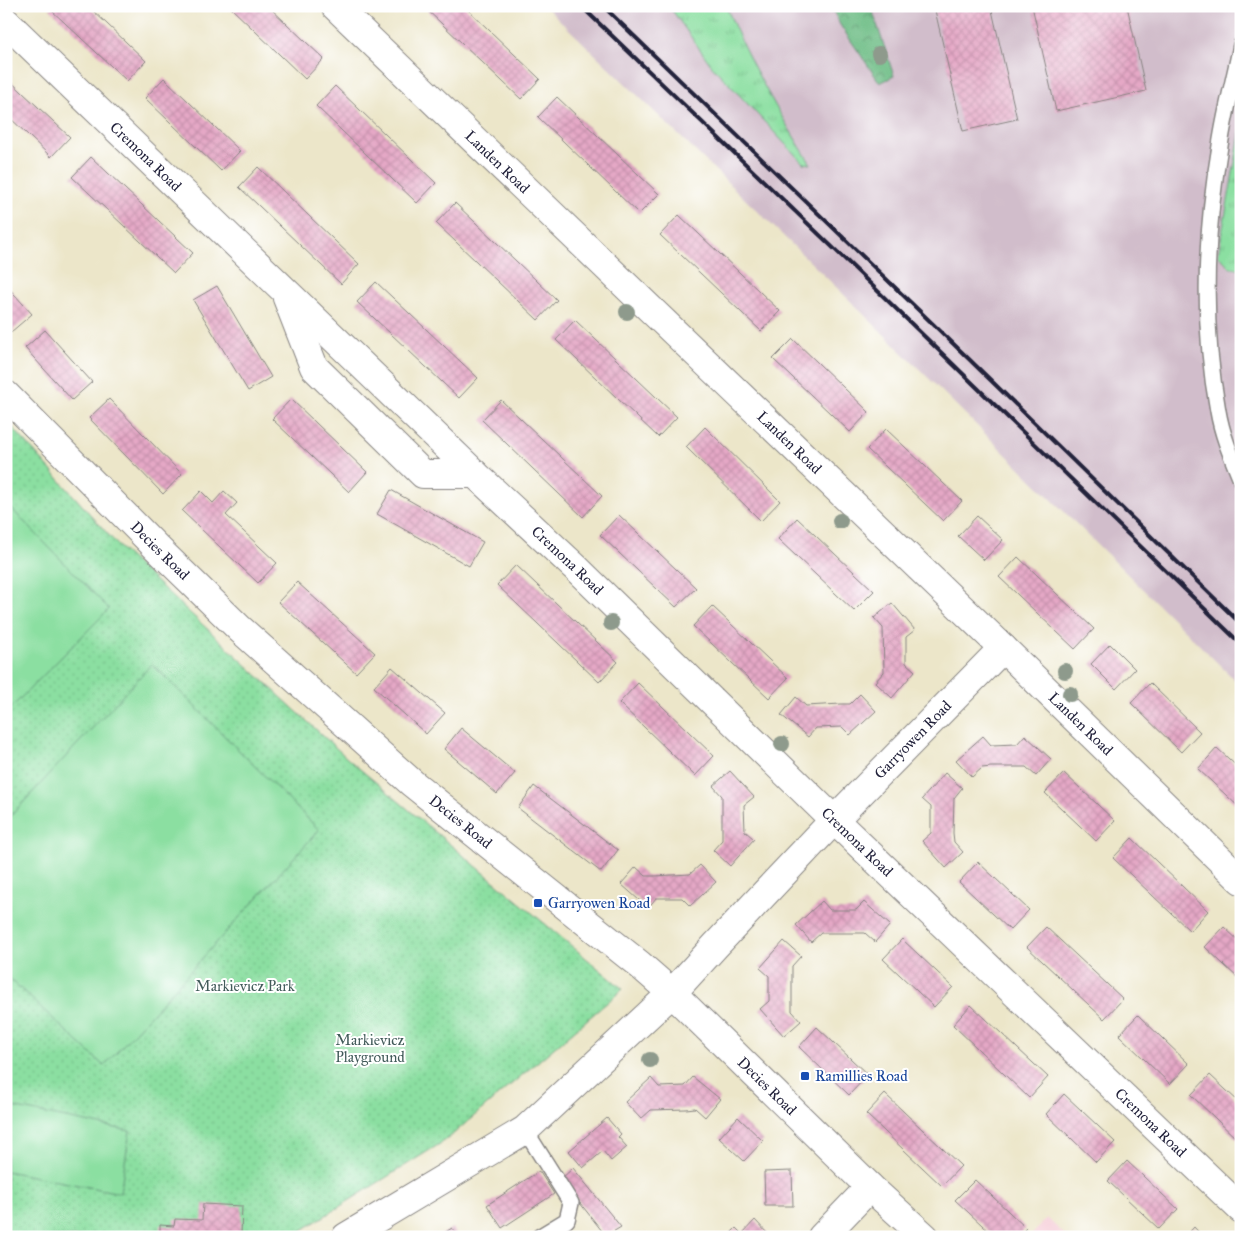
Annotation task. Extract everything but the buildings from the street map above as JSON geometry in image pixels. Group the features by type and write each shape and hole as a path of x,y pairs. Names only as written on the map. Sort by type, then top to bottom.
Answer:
{"street":[{"name":"Landen Road","path":"335,6 1003,648 1241,880"},
{"name":"Cremona Road","path":"6,22 475,474 577,569 834,820 1241,1209"},
{"name":"Cremona Road","path":"284,290 314,367 423,474 475,474"},
{"name":"Decies Road","path":"6,395 240,629 412,783 640,965 924,1237"},
{"name":"Garryowen Road","path":"346,1237 525,1130 672,994 722,938 834,820 1003,648"},
{"path":"822,1237 870,1187"}],"lane":[{"path":"1241,46 1220,147 1207,250 1208,322 1218,412 1228,448 1241,480"},
{"path":"525,1130 571,1203 567,1220 539,1237"}],"shaded area":[{"path":"545,6 1241,6 1241,686 834,285"},
{"path":"1047,1218 1067,1237 1030,1237"}],"green space":[{"path":"669,6 726,6 744,47 765,87 811,164 803,163 711,65"},
{"path":"831,6 871,6 894,76 880,83 840,25"},
{"path":"1241,129 1241,270 1230,267 1218,255"},
{"name":"Markievicz Park","path":"6,420 123,551 348,759 623,989 446,1140 291,1237 6,1237"},
{"path":"6,503 109,609 6,713"},
{"path":"152,664 319,830 104,1066 6,975 6,821"},
{"path":"12,1107 130,1131 120,1193 6,1171 6,1147"}],"railway":[{"path":"581,6 1241,644"},
{"path":"603,6 1241,624"}],"place":[{"name":"Garryowen Road","path":"538,903"},
{"name":"Ramillies Road","path":"805,1076"}],"park label":[{"name":"Markievicz Playground","path":"370,1048"}]}
